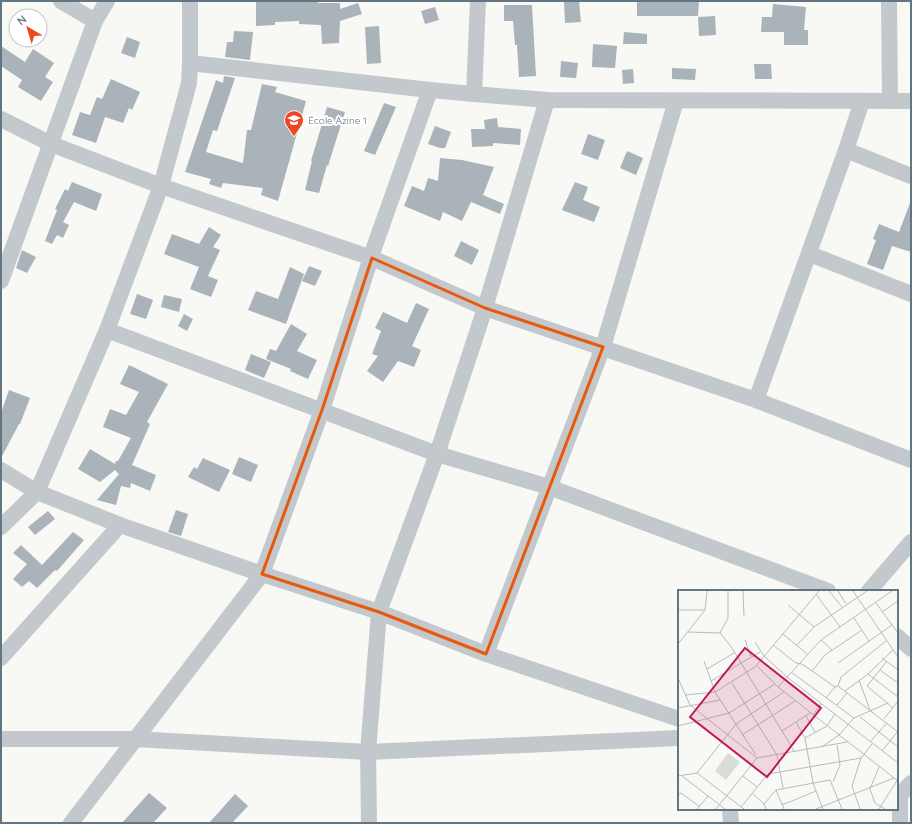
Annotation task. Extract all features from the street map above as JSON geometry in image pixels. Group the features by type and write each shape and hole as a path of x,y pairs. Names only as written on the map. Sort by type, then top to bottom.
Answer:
{"street":[{"path":"61,1 95,21"},
{"path":"1,281 95,21 107,1"},
{"path":"1,527 37,492 107,330 161,186 189,83 190,1"},
{"path":"474,94 478,1"},
{"path":"889,1 890,101"},
{"path":"190,63 430,90 548,100 911,101"},
{"path":"71,823 262,574 322,410 372,258 430,90"},
{"path":"369,823 368,752 379,612 437,454 485,308 548,100"},
{"path":"486,654 603,347 676,101"},
{"path":"756,400 810,254 862,101"},
{"path":"1,119 51,144 161,186 372,258 485,308 756,400 911,460"},
{"path":"846,150 911,176"},
{"path":"810,254 911,294"},
{"path":"107,330 437,454 550,487 825,590"},
{"path":"1,470 37,492 120,525 262,574 379,612 486,654 678,719"},
{"path":"1,658 120,525"},
{"path":"870,590 911,542"},
{"path":"898,637 911,649"},
{"path":"1,739 135,739 368,752 678,738"},
{"path":"900,823 900,795 911,783"},
{"path":"730,810 731,823"}],"highlighted area":[{"path":"372,258 485,308 603,347 486,654 379,612 262,574 322,410"}],"building":[{"path":"256,1 318,1 318,3 340,3 340,9 358,3 362,14 340,21 339,43 322,44 321,25 299,24 299,21 275,22 275,25 256,26"},
{"path":"564,1 579,1 581,22 565,23"},
{"path":"637,1 699,1 698,16 637,16"},
{"path":"773,4 806,7 804,30 808,30 808,45 784,45 784,32 761,32 762,17 772,17"},
{"path":"504,5 532,5 536,76 519,77 517,45 515,45 513,21 504,21"},
{"path":"435,7 439,20 425,24 421,11"},
{"path":"715,16 716,35 699,36 698,17"},
{"path":"379,26 381,63 367,64 365,27"},
{"path":"234,31 253,32 250,60 225,57 227,42 233,42"},
{"path":"624,32 647,34 647,44 623,44"},
{"path":"127,37 140,42 135,58 121,53"},
{"path":"593,44 617,46 615,68 592,67"},
{"path":"1,46 25,62 33,49 54,63 45,77 53,82 41,101 18,87 22,80 1,66"},
{"path":"561,61 578,63 576,78 560,77"},
{"path":"754,64 771,64 772,79 755,79"},
{"path":"672,68 696,69 695,80 672,79"},
{"path":"633,69 634,83 623,84 622,70"},
{"path":"224,76 235,78 217,131 213,130 206,152 243,163 247,130 251,130 262,84 277,87 275,92 306,101 278,201 261,195 263,188 223,183 221,188 209,184 211,179 185,172 216,80 223,83"},
{"path":"111,79 140,92 132,110 129,108 123,123 105,117 96,143 72,135 80,112 90,115 97,97 102,99"},
{"path":"384,103 396,107 375,155 364,151"},
{"path":"327,107 345,112 319,193 305,190 311,161"},
{"path":"497,118 498,127 521,129 520,145 493,143 493,146 472,147 471,129 485,129 484,120"},
{"path":"435,126 451,132 445,148 428,144"},
{"path":"588,134 605,140 598,160 581,154"},
{"path":"627,151 643,158 636,175 620,168"},
{"path":"440,158 462,160 494,167 483,195 504,204 500,214 471,202 462,221 443,212 440,221 404,206 412,186 424,191 428,178 438,181"},
{"path":"72,182 102,194 96,211 74,202 63,222 69,225 63,238 57,235 52,244 45,241 57,210 55,209 65,189 68,191"},
{"path":"575,182 588,187 583,200 600,207 594,222 562,210"},
{"path":"910,203 911,252 892,246 883,270 867,264 876,240 873,239 879,224 899,232"},
{"path":"209,227 221,235 213,247 220,250 208,276 218,280 211,297 190,289 199,267 164,254 172,234 199,244"},
{"path":"461,241 479,250 472,265 454,256"},
{"path":"22,250 36,257 27,273 16,268"},
{"path":"309,266 322,271 315,286 302,281"},
{"path":"290,267 304,274 286,324 248,310 256,291 278,299"},
{"path":"137,294 153,300 146,319 130,314"},
{"path":"164,295 182,299 179,312 161,307"},
{"path":"416,303 429,309 412,346 421,350 414,367 398,361 383,382 367,371 378,356 372,354 381,331 375,328 383,312 407,323"},
{"path":"184,314 193,319 187,331 178,326"},
{"path":"291,324 307,334 297,351 317,360 308,379 290,371 291,369 266,359 270,349 276,351"},
{"path":"251,354 271,362 264,378 245,370"},
{"path":"129,365 168,384 147,422 150,424 132,465 156,475 150,491 131,483 130,488 121,486 116,505 97,500 119,474 115,470 100,482 78,469 90,449 115,464 131,438 103,427 110,409 126,415 139,392 120,384"},
{"path":"9,390 30,398 20,424 1,458 1,413"},
{"path":"239,457 258,465 251,482 232,474"},
{"path":"203,458 230,470 219,492 188,477 194,467 197,469"},
{"path":"176,510 188,514 181,536 168,532"},
{"path":"48,511 55,519 35,535 28,527"},
{"path":"73,532 84,540 57,571 55,570 37,588 29,581 22,587 13,579 27,564 13,553 21,545 42,565"},
{"path":"149,793 167,808 153,823 122,823"},
{"path":"235,794 248,806 232,823 209,823"}],"place":[{"name":"École Azine 1","path":"294,137"}]}
